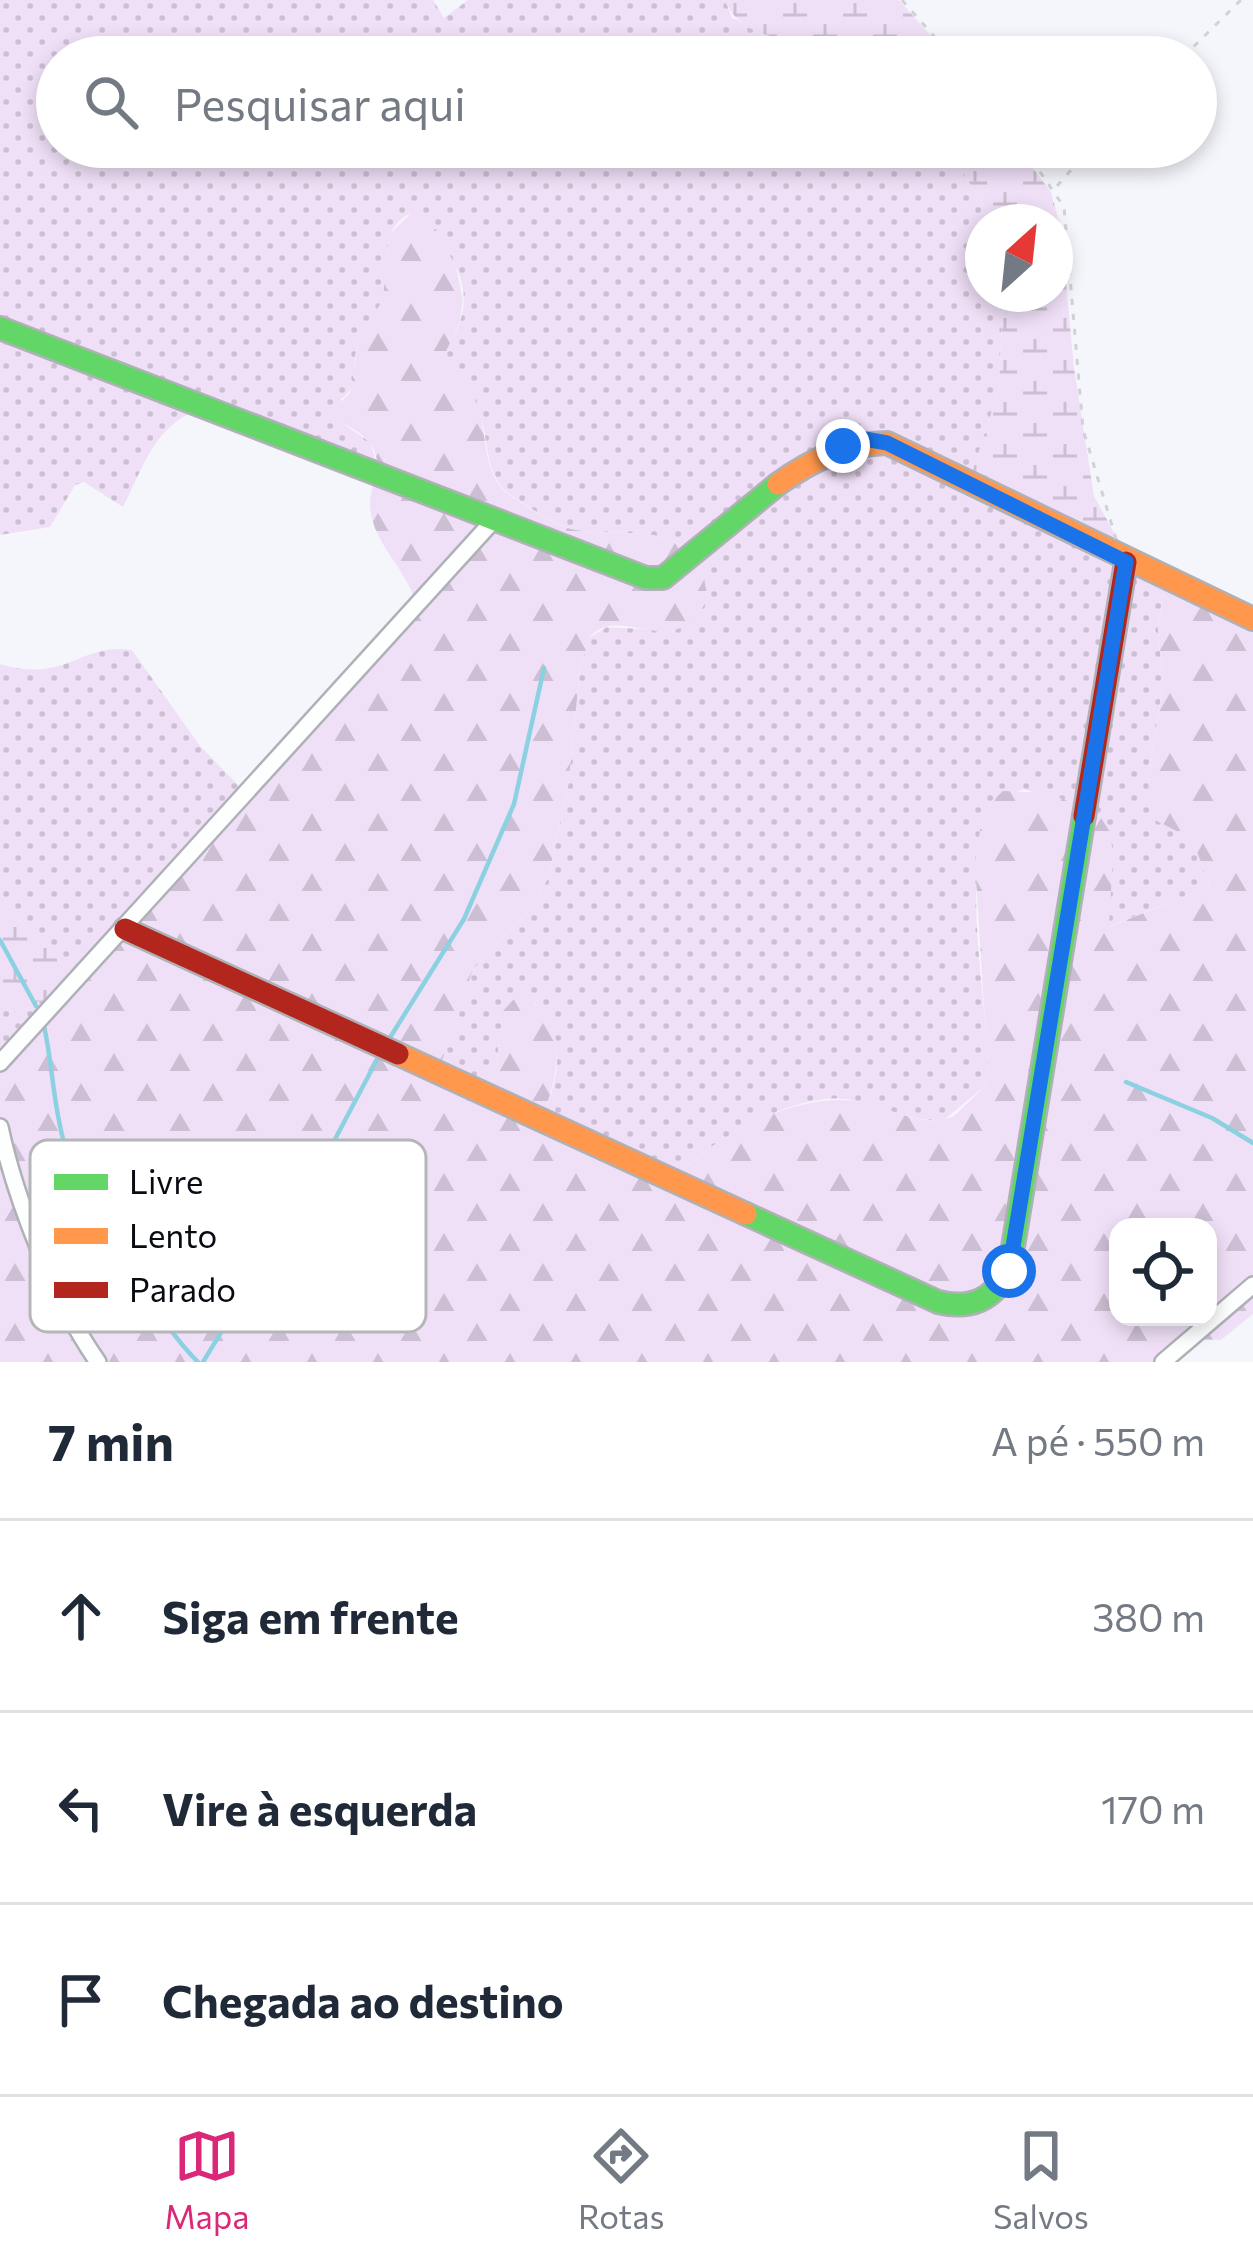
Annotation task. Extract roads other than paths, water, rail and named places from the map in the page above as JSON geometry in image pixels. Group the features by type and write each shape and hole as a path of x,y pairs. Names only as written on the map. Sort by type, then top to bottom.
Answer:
{"street":[{"path":"0,328 629,574 663,578 752,501 843,446 865,439 887,443 1126,562 1253,619"},
{"path":"0,1063 492,521"},
{"path":"125,929 938,1302 958,1309 978,1304 992,1297 1009,1271 1126,562"},
{"path":"0,1126 30,1221"},
{"path":"1163,1362 1253,1286"},
{"path":"81,1332 98,1362"}],"waterway":[{"path":"391,1036 464,919 514,804 544,668"},
{"path":"0,940 36,1006"},
{"path":"44,1026 63,1140"},
{"path":"335,1140 379,1056"},
{"path":"1126,1082 1212,1118 1253,1143"},
{"path":"173,1332 198,1362"},
{"path":"203,1362 221,1332"}]}
